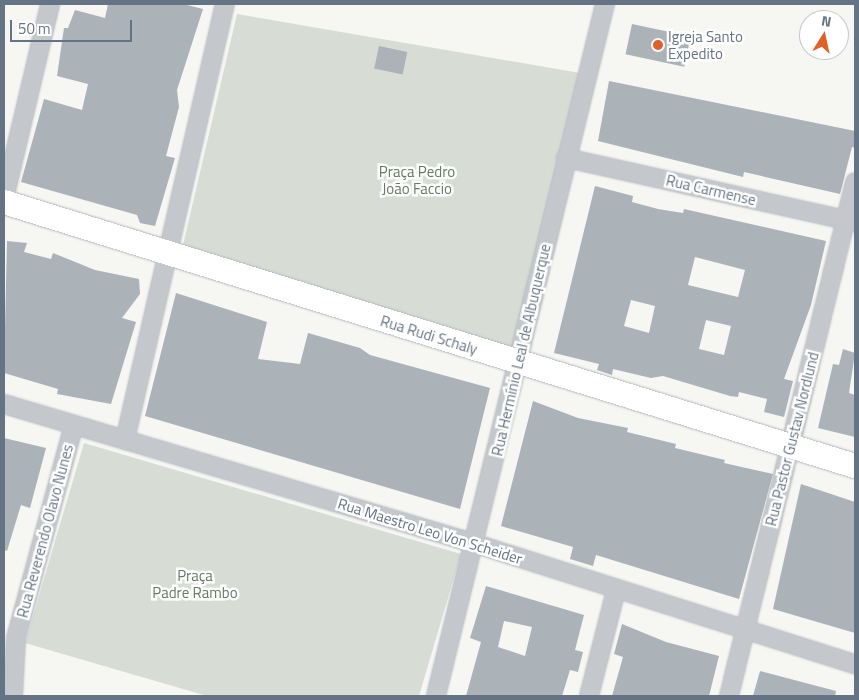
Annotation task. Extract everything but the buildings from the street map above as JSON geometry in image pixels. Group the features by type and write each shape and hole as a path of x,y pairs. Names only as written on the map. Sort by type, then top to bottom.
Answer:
{"street":[{"path":"4,201 50,4"},
{"path":"125,440 225,4"},
{"name":"Rua Hermínio Leal de Albuquerque","path":"436,696 476,544 566,158 606,4"},
{"name":"Rua Carmense","path":"566,158 851,222"},
{"name":"Rua Pastor Gustav Nordlund","path":"729,696 791,445 851,222 855,182"},
{"name":"Rua Rudi Schaly","path":"4,201 167,254 855,466"},
{"name":"Rua Maestro Leo Von Scheider","path":"4,404 476,544 745,631 855,664"},
{"name":"Rua Reverendo Olavo Nunes","path":"13,696 16,638 74,425"},
{"path":"589,696 616,590"}],"green space":[{"name":"Praça Pedro João Faccio","path":"237,14 580,73 513,348 183,245"},
{"name":"Praça Padre Rambo","path":"84,443 461,554 419,696 207,696 25,643"}],"place":[{"name":"Igreja Santo Expedito","path":"658,45"}]}
